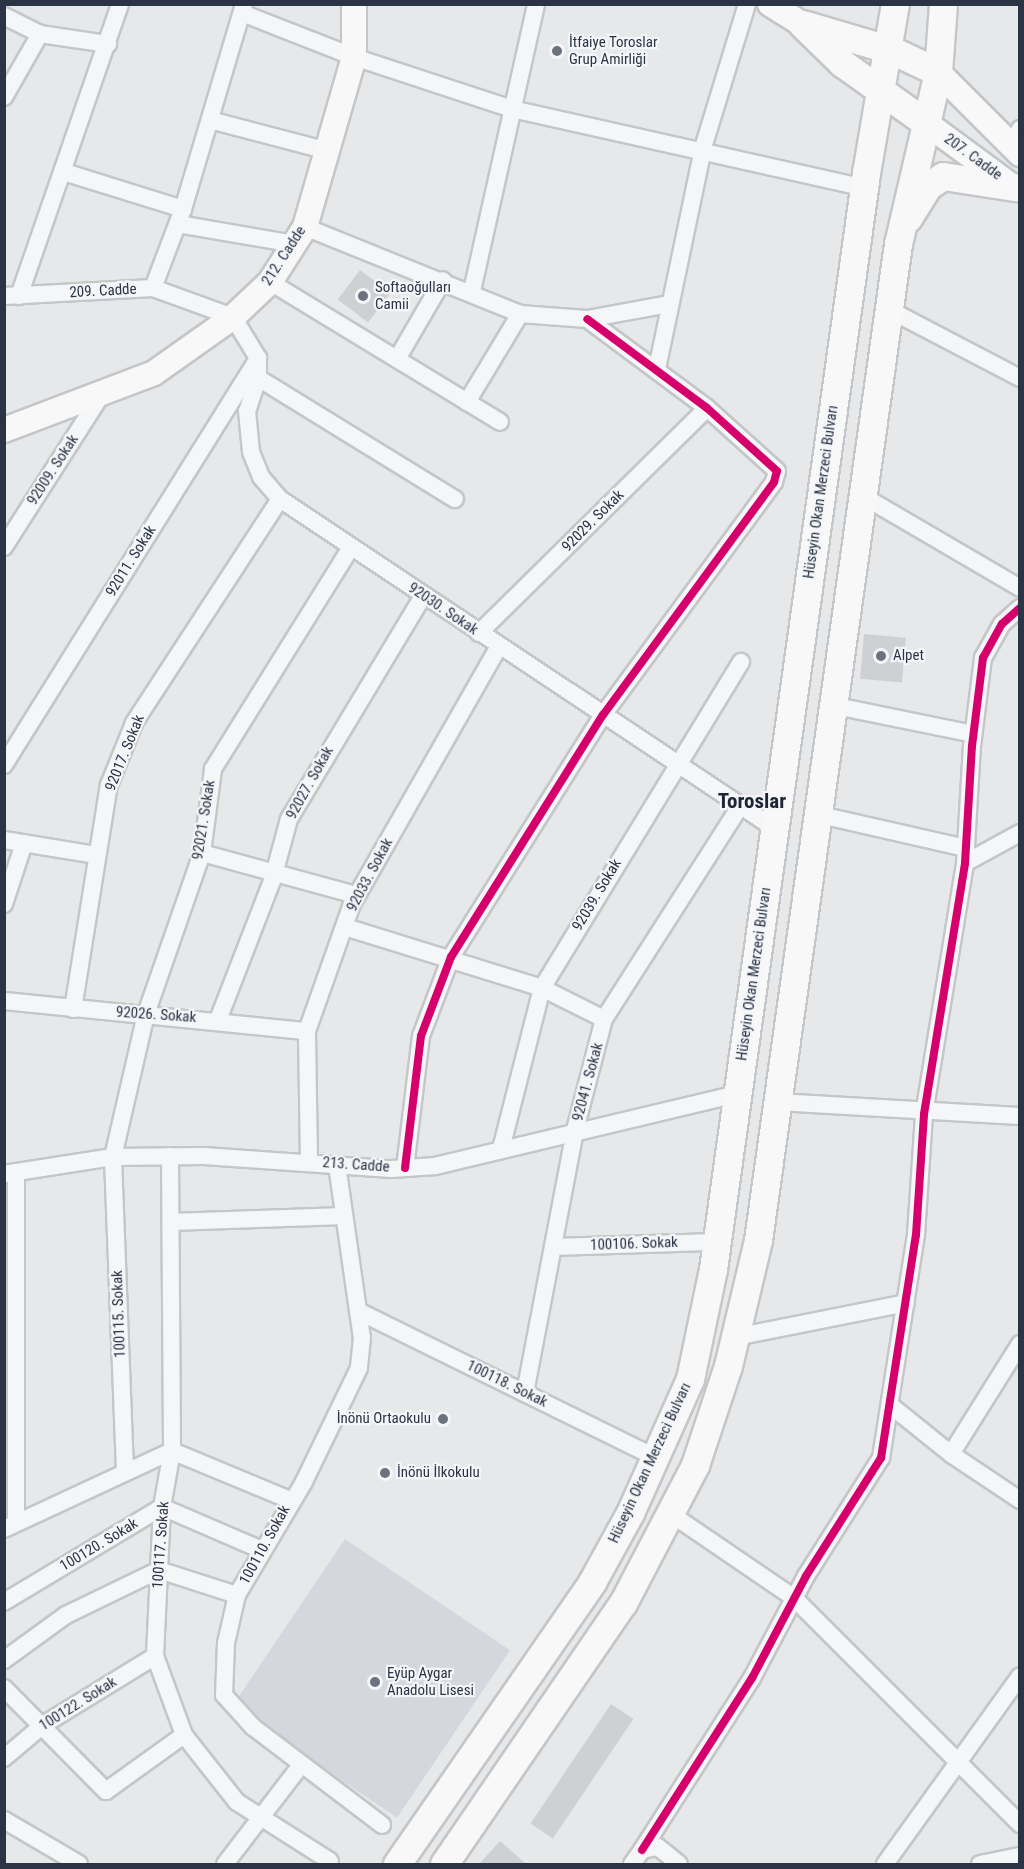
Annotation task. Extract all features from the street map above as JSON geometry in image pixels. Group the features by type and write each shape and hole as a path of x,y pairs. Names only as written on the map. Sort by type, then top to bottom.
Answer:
{"main road":[{"name":"Hüseyin Okan Merzeci Bulvarı","path":"397,1864 592,1582 657,1458 690,1379 716,1242 864,188 891,50 896,4"},
{"path":"444,1864 623,1603 671,1515 695,1465 735,1337 758,1240 888,309 908,184 938,72 943,4"},
{"path":"802,24 891,50 938,72"},
{"path":"802,24 842,63 926,123"},
{"path":"898,244 913,205 943,176 1017,189"}],"street":[{"path":"12,296 64,172 120,4"},
{"name":"212. Cadde","path":"4,430 154,373 233,317 270,282 300,236 324,150 354,57 354,4"},
{"path":"472,291 536,4"},
{"path":"657,369 703,148 747,4"},
{"path":"770,4 802,24"},
{"path":"153,288 181,216 243,9 354,57 512,109 703,148 864,188"},
{"path":"4,16 40,34 108,45"},
{"path":"4,97 40,34"},
{"path":"938,72 1016,143"},
{"path":"210,120 324,150"},
{"name":"207. Cadde","path":"926,123 1017,189"},
{"path":"64,172 181,216 300,236 443,280 520,314 587,319 669,304"},
{"path":"397,359 443,280"},
{"path":"270,282 500,422"},
{"name":"209. Cadde","path":"12,296 153,288 233,317"},
{"path":"888,309 1020,378"},
{"path":"467,402 520,314"},
{"path":"233,317 258,358"},
{"path":"405,1168 421,1036 451,957 603,715 774,482 777,471 707,408 587,319"},
{"name":"92030. Sokak","path":"258,358 258,378 247,411 251,452 261,477 280,499 774,828"},
{"name":"92011. Sokak","path":"4,765 258,358"},
{"path":"258,378 456,499"},
{"name":"92009. Sokak","path":"4,547 102,394"},
{"name":"92029. Sokak","path":"479,633 707,408"},
{"path":"861,495 1020,588"},
{"name":"92017. Sokak","path":"73,1009 109,785 134,723 280,499"},
{"name":"92021. Sokak","path":"113,1157 146,1014 201,853 213,769 351,547"},
{"name":"92027. Sokak","path":"218,1020 274,872 289,819 423,596"},
{"path":"632,1864 752,1678 794,1598 881,1458 916,1235 924,1114 966,855 973,734 983,658 1002,624 1020,608"},
{"name":"92033. Sokak","path":"309,1161 307,1031 345,927 357,895 499,646"},
{"name":"92039. Sokak","path":"501,1149 542,988 676,764 741,662"},
{"path":"831,705 973,734"},
{"name":"92041. Sokak","path":"525,1393 575,1130 604,1019 740,806"},
{"path":"816,814 966,855 1020,833"},
{"path":"4,840 97,855"},
{"path":"4,904 24,843"},
{"path":"201,853 357,895"},
{"path":"345,927 451,957 542,988 604,1019"},
{"name":"92026. Sokak","path":"4,1001 73,1009 218,1020 307,1031"},
{"name":"213. Cadde","path":"10,1173 113,1157 170,1156 309,1161 337,1165 405,1168 435,1166 575,1130 737,1094"},
{"path":"777,1102 924,1114 1020,1116"},
{"name":"100117. Sokak","path":"170,1156 172,1450 162,1507 155,1656 184,1735 237,1802 262,1821 330,1860"},
{"name":"100115. Sokak","path":"113,1157 125,1471"},
{"path":"290,1500 304,1482 359,1368 363,1351 337,1165"},
{"path":"10,1173 10,1526 172,1450"},
{"path":"171,1222 344,1216"},
{"name":"100106. Sokak","path":"553,1247 716,1242"},
{"path":"735,1337 906,1303"},
{"name":"100118. Sokak","path":"358,1311 657,1458"},
{"path":"951,1454 1020,1344"},
{"path":"890,1405 951,1454 1020,1500"},
{"name":"100110. Sokak","path":"172,1450 290,1500 237,1595 226,1643 224,1695 253,1727 382,1825"},
{"path":"162,1507 262,1550"},
{"name":"100120. Sokak","path":"4,1602 162,1507"},
{"path":"671,1515 794,1598 1020,1824"},
{"path":"4,1660 66,1616 159,1570 237,1595"},
{"name":"100122. Sokak","path":"4,1758 42,1725 155,1656"},
{"path":"885,1864 1020,1676"},
{"path":"4,1688 106,1791 184,1735"},
{"path":"225,1864 262,1821 301,1765"},
{"path":"6,1825 58,1859 79,1864"},
{"path":"642,1850 657,1846 679,1864"},
{"path":"980,1864 1020,1856"}],"shaded area":[{"name":"Eyüp Aygar Anadolu Lisesi","path":"345,1539 510,1650 397,1818 232,1706"}],"building":[{"name":"Softaoğulları Camii","path":"360,270 390,293 368,322 338,300"},
{"path":"864,634 906,638 902,682 860,679"},
{"path":"611,1704 633,1719 553,1838 530,1823"},
{"path":"500,1841 526,1864 479,1864"}],"cycle path":[{"path":"405,1168 421,1036 451,957 603,715 774,482 777,471 707,408 587,319"},
{"path":"642,1850 752,1678 806,1576 881,1458 916,1235 924,1114 965,863 972,746 983,658 1002,624 1020,608"}],"place":[{"name":"İtfaiye Toroslar Grup Amirliği","path":"557,51"},
{"name":"Softaoğulları Camii","path":"363,296"},
{"name":"Alpet","path":"881,656"},
{"name":"İnönü Ortaokulu","path":"443,1419"},
{"name":"İnönü İlkokulu","path":"385,1473"},
{"name":"Eyüp Aygar Anadolu Lisesi","path":"375,1682"}],"district":[{"name":"Toroslar","path":"752,801"}]}
